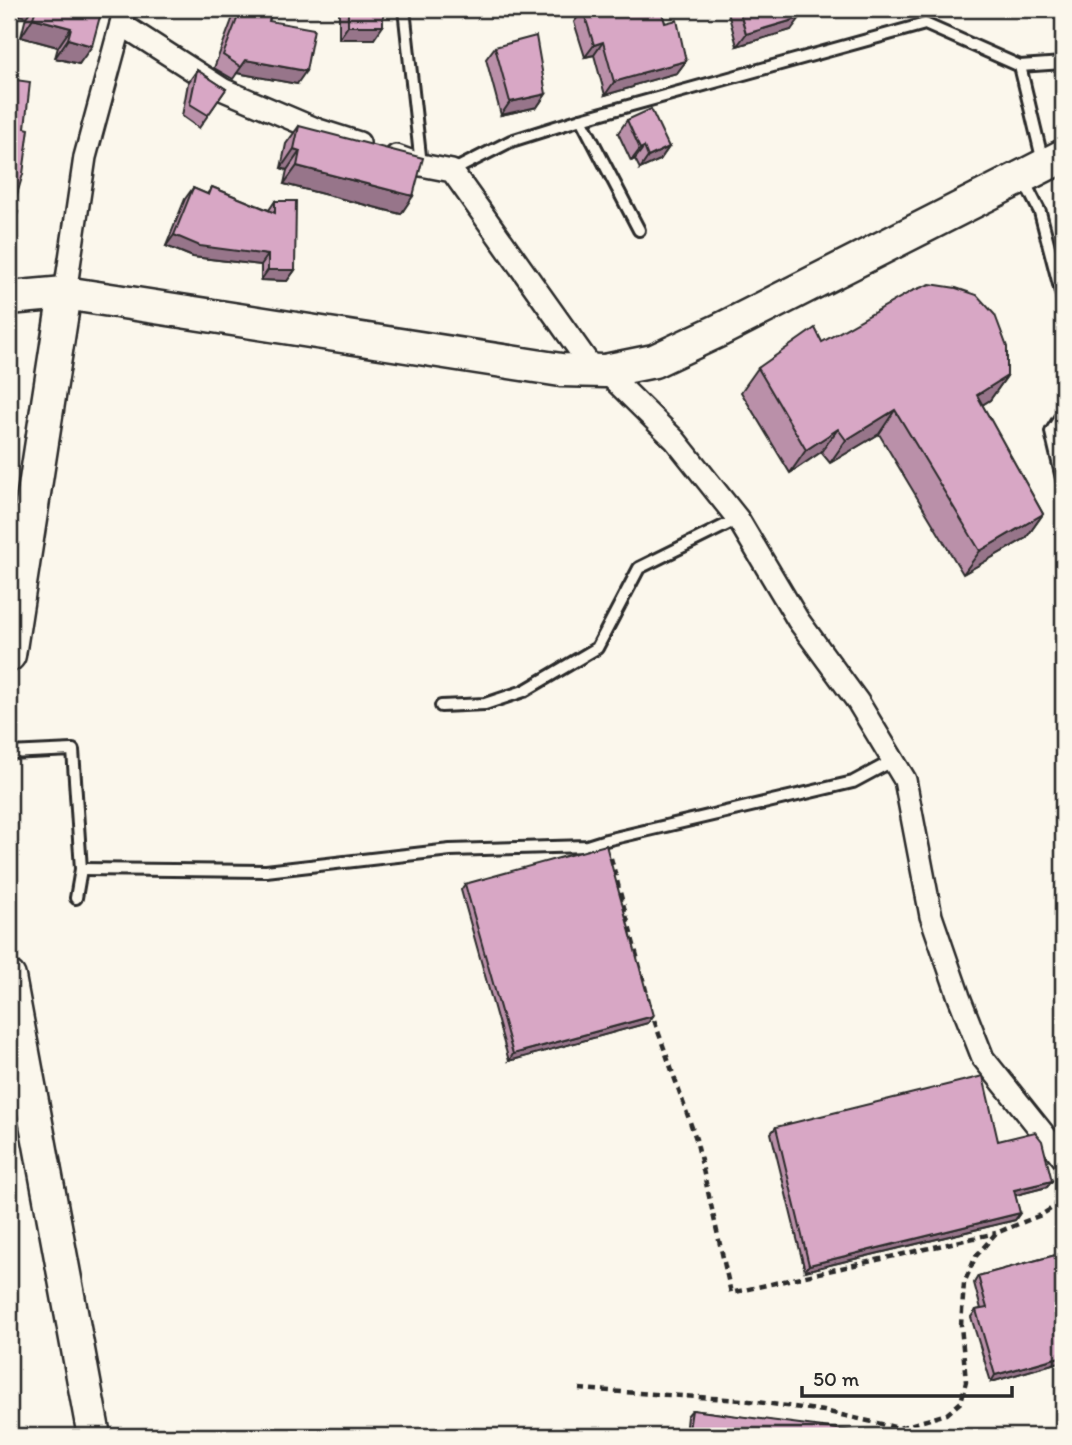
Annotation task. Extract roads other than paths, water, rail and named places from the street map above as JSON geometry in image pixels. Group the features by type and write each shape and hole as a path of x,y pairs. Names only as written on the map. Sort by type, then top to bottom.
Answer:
{"street":[{"path":"9,655 85,157 122,17 224,90 307,125 421,165 452,171 600,372 676,440 738,519 798,620 858,702 905,780 931,916 983,1058 1063,1158"},
{"path":"9,298 65,293 561,370 600,372 654,361 1043,166"},
{"path":"9,977 94,1436"}],"lane":[{"path":"404,9 421,165"},
{"path":"452,171 511,141 925,24 1020,66 1063,63"},
{"path":"1020,66 1043,166 1040,212 1063,300"},
{"path":"582,119 639,230"},
{"path":"1063,413 1051,432 1063,483"},
{"path":"441,706 485,704 524,691 597,648 639,568 738,519"},
{"path":"9,753 73,750 80,869 76,898"},
{"path":"80,869 266,871 450,849 587,846 853,782 894,760"}]}
